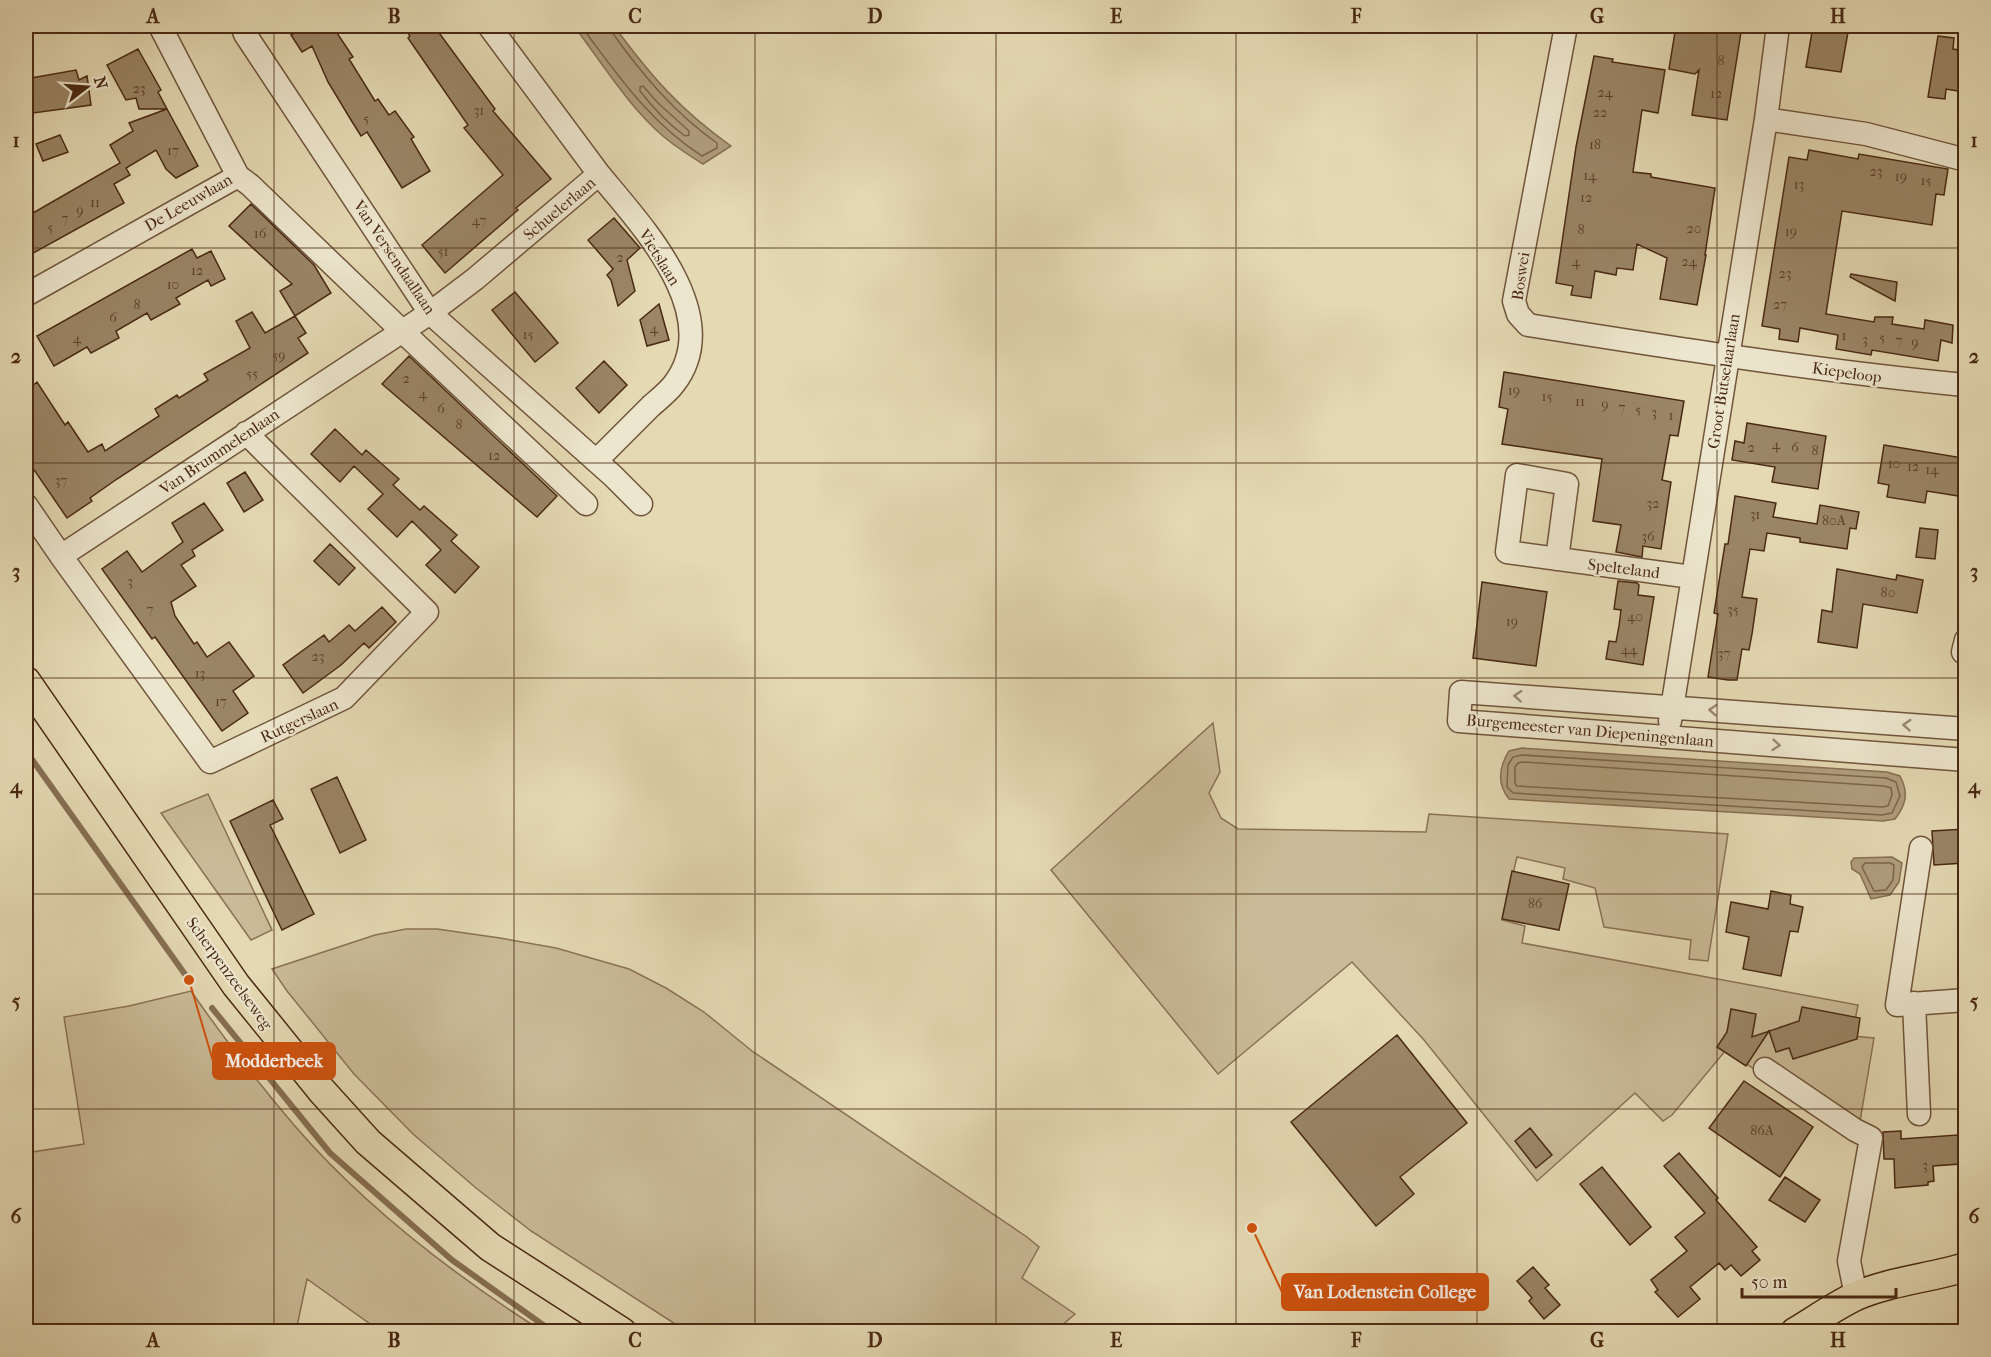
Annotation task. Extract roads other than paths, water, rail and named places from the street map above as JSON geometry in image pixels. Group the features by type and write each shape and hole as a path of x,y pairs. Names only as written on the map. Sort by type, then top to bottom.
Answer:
{"main road":[{"name":"Scherpenzeelseweg","path":"26,681 236,985 321,1090 368,1142 490,1247 622,1332"},
{"path":"1795,1332 1856,1296 1891,1284 1958,1273"}],"street":[{"name":"De Leeuwlaan","path":"26,295 237,176 160,26"},
{"name":"Van Versendaallaan","path":"242,26 245,34 430,313 641,504"},
{"name":"Schuelerlaan","path":"430,313 475,279 599,174 489,26"},
{"name":"Boswei","path":"1566,26 1514,301 1518,314 1528,325 1727,356"},
{"name":"Groot Butselaarlaan","path":"1669,736 1671,707 1766,119 1778,26"},
{"path":"1766,119 1866,134 1965,160"},
{"name":"Vietslaan","path":"596,461 675,384 689,355 692,330 687,305 671,269 635,218 599,174"},
{"path":"237,176 250,185 586,504"},
{"name":"Van Brummelenlaan","path":"61,556 430,313"},
{"name":"Kiepeloop","path":"1727,356 1884,377 1965,385 1965,383"},
{"name":"Rutgerslaan","path":"61,556 210,762 344,698 427,612 246,433"},
{"path":"26,505 61,556"},
{"name":"Spelteland","path":"1557,559 1692,577"},
{"name":"Burgemeester van Diepeningenlaan","path":"1965,729 1461,692 1459,721 1965,760"},
{"path":"1919,1114 1905,1004 1921,848"},
{"path":"1905,1004 1965,1000"},
{"path":"1765,1069 1855,1130 1871,1137 1849,1261 1856,1296"}],"water":[{"path":"574,26 614,26 667,91 696,119 731,146 703,164 669,141 627,98"},
{"path":"1522,748 1887,772 1900,776 1905,788 1905,799 1895,819 1883,821 1509,799 1501,781 1501,769 1509,751"},
{"path":"1892,857 1902,863 1899,882 1890,895 1871,899 1860,874 1852,869 1851,862 1854,858"}],"waterway":[{"path":"26,751 189,980"},
{"path":"212,1008 330,1153 452,1260 553,1332"}],"place":[{"name":"Modderbeek","path":"189,980"},
{"name":"Van Lodenstein College","path":"1252,1228"}]}
